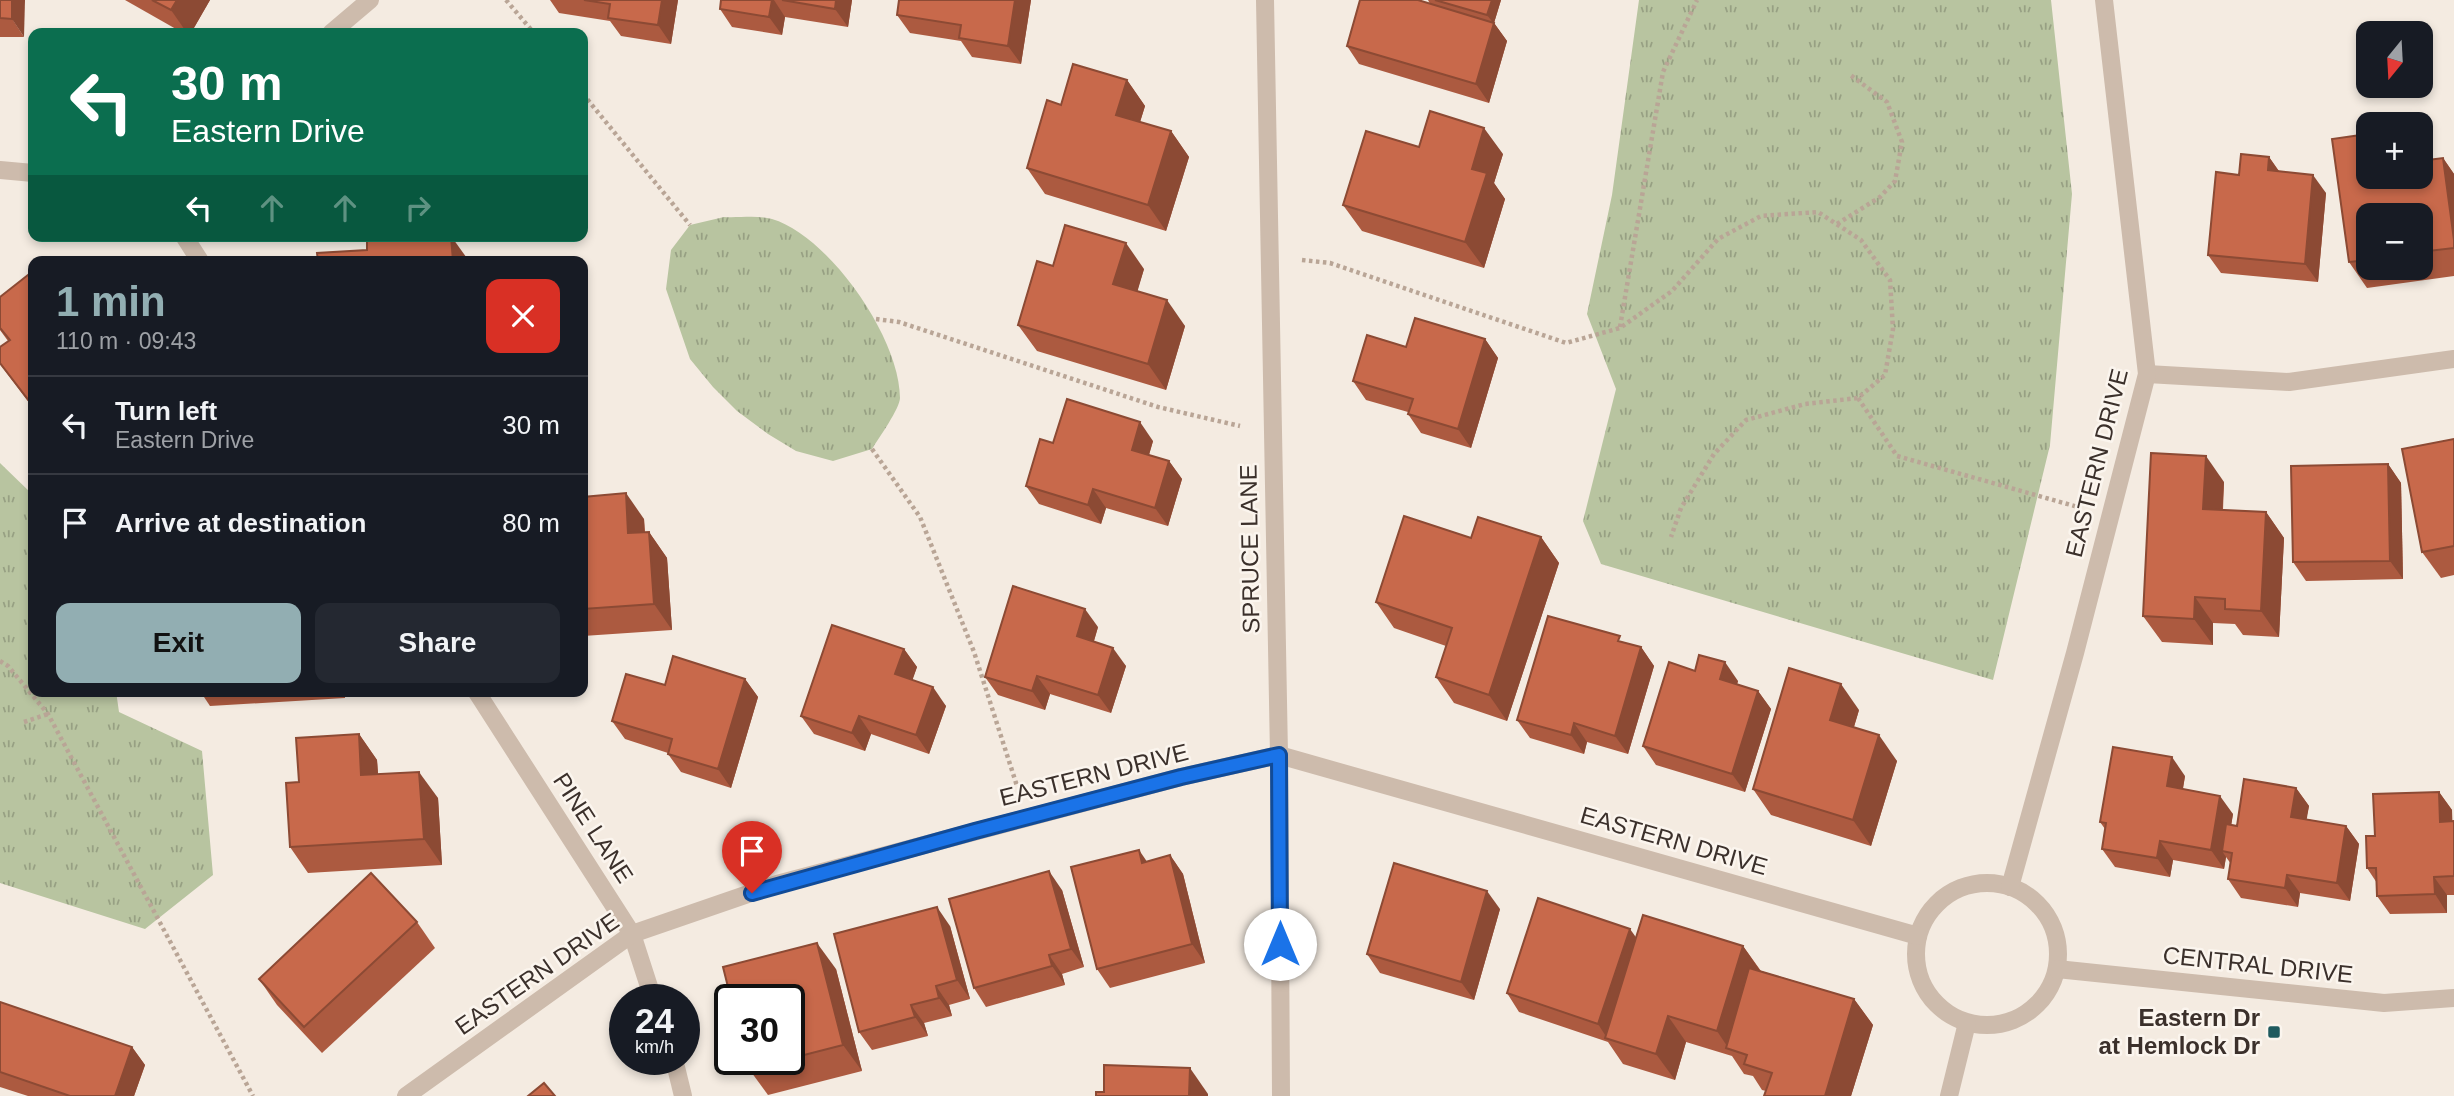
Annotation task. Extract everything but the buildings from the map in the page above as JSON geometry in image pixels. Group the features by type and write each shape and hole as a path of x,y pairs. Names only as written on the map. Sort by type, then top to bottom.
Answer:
{"street":[{"path":"337,28 370,0"},
{"name":"SPRUCE LANE","path":"1265,0 1279,755 1281,1096"},
{"name":"EASTERN DRIVE","path":"2010,887 2147,374 2104,0"},
{"path":"0,170 28,173"},
{"path":"2147,374 2289,382 2454,359"},
{"name":"PINE LANE","path":"480,697 632,934 648,984"},
{"name":"EASTERN DRIVE","path":"406,1096 632,934 776,884 1181,777 1279,755 1918,936"},
{"path":"1987,883 2010,887 2029,896 2043,910 2054,928 2058,948 2057,969 2049,990 2034,1009 2014,1020 1990,1025 1967,1023 1948,1013 1931,999 1921,979 1916,958 1918,936 1928,915 1943,898 1964,887 1987,883"},
{"name":"CENTRAL DRIVE","path":"2057,969 2384,1003 2454,998"},
{"path":"1949,1096 1967,1023"},
{"path":"678,1075 683,1096"}],"path":[{"path":"506,0 530,28"},
{"path":"1620,328 1663,72 1697,0"},
{"path":"1837,224 1880,197 1895,181 1902,142 1887,102 1849,74"},
{"path":"588,99 690,225"},
{"path":"1269,256 1330,263 1566,343 1620,328 1672,291 1718,239 1761,216 1818,212 1861,240 1889,280 1893,329 1885,375 1858,398 1805,404 1746,420 1714,454 1681,508 1671,537"},
{"path":"876,319 899,321 1158,407 1272,434"},
{"path":"1858,398 1897,457 2110,516"},
{"path":"873,449 920,517 978,664 1028,817"},
{"path":"0,661 8,666 28,690"},
{"path":"34,697 48,714 253,1096"},
{"path":"24,722 48,714"}],"green space":[{"path":"1639,0 2051,0 2072,194 2050,445 1993,680 1601,564 1583,521 1616,389 1587,314 1612,195"},
{"path":"724,217 772,219 794,229 838,267 875,319 897,374 900,398 893,416 872,449 833,461 796,451 737,411 690,359 666,289 671,250 690,225"},
{"path":"0,463 28,490 28,697 117,697 119,712 202,751 213,875 145,929 0,883"}],"place":[{"name":"Eastern Dr at Hemlock Dr","path":"2274,1032"}],"route":[{"path":"752,893 776,884 1181,777 1279,755 1280,944"}]}
